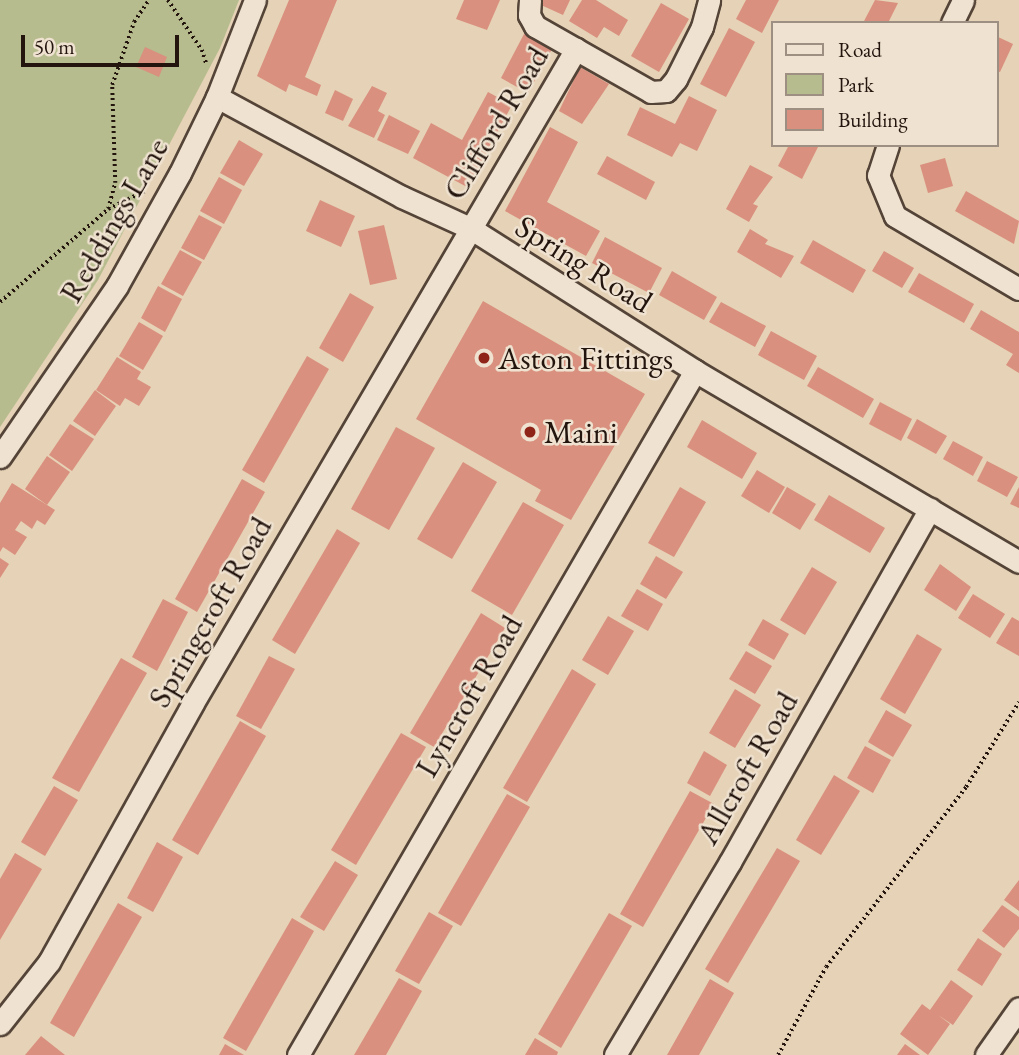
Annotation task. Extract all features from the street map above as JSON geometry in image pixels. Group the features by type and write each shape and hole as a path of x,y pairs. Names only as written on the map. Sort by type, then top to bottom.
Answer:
{"street":[{"name":"Reddings Lane","path":"0,457 117,286 217,97 255,0"},
{"path":"530,0 529,15 535,26 652,92 666,91 702,27 709,0"},
{"path":"953,21 963,0"},
{"name":"Clifford Road","path":"470,228 576,49"},
{"name":"Spring Road","path":"217,97 402,197 470,228 695,371 1019,562"},
{"path":"887,147 878,175 894,216 1019,289"},
{"name":"Springcroft Road","path":"0,1024 49,962 193,703 470,228"},
{"name":"Lyncroft Road","path":"298,1055 695,371"},
{"name":"Allcroft Road","path":"615,1055 730,862 930,509"},
{"path":"986,1055 1019,1008"}],"path":[{"path":"0,302 108,209 115,183 112,86 134,22 149,0"},
{"path":"168,0 202,50 217,97"},
{"path":"778,1055 826,967 966,787 1019,702"}],"green space":[{"path":"0,0 239,0 220,48 98,280 0,427"}],"building":[{"path":"289,0 337,0 305,77 321,85 317,96 289,84 286,92 257,76"},
{"path":"464,0 500,0 487,30 456,19"},
{"path":"543,0 570,0 563,15 541,5"},
{"path":"582,0 596,0 628,20 619,36 604,27 597,38 569,21"},
{"path":"746,0 779,0 762,33 736,19"},
{"path":"875,0 898,3 889,21 864,21"},
{"path":"661,3 689,19 659,72 631,56"},
{"path":"729,28 755,42 726,97 700,84"},
{"path":"524,34 552,49 528,93 501,78"},
{"path":"998,37 1013,44 998,72"},
{"path":"145,47 167,57 159,77 136,67"},
{"path":"580,67 609,84 582,124 559,111"},
{"path":"372,86 387,93 378,111 385,115 374,138 348,126"},
{"path":"335,90 353,99 343,121 325,113"},
{"path":"488,92 512,105 467,187 413,158 431,123 462,140"},
{"path":"689,96 717,110 697,151 680,143 672,157 627,135 640,107 675,124"},
{"path":"389,115 420,131 408,154 377,140"},
{"path":"550,127 578,142 547,202 600,231 586,256 505,211"},
{"path":"239,140 263,154 244,186 220,173"},
{"path":"788,147 818,147 802,179 778,166"},
{"path":"607,156 655,182 646,200 597,174"},
{"path":"945,158 953,186 928,193 920,165"},
{"path":"750,165 773,177 753,204 758,206 749,222 726,209"},
{"path":"219,177 242,190 224,224 200,211"},
{"path":"966,191 1019,221 1014,244 955,211"},
{"path":"320,200 355,216 341,247 306,231"},
{"path":"199,215 222,227 204,260 181,248"},
{"path":"384,225 397,279 370,285 358,231"},
{"path":"750,229 768,240 765,244 794,256 781,278 737,252"},
{"path":"605,237 662,268 649,293 592,263"},
{"path":"813,240 866,270 853,293 800,263"},
{"path":"180,250 202,262 183,296 161,284"},
{"path":"884,251 914,268 902,288 872,271"},
{"path":"672,271 717,297 704,320 659,295"},
{"path":"919,273 974,304 964,323 908,292"},
{"path":"158,286 182,299 165,332 141,318"},
{"path":"350,293 374,307 343,362 319,348"},
{"path":"483,301 645,394 571,520 535,501 541,490 416,419"},
{"path":"721,302 766,326 755,347 709,322"},
{"path":"981,310 1019,332 1019,373 1006,365 1013,354 970,329"},
{"path":"139,322 163,336 143,370 119,356"},
{"path":"771,331 817,356 804,380 758,355"},
{"path":"307,356 329,369 264,483 242,470"},
{"path":"117,357 141,372 137,379 151,387 139,406 125,398 120,406 96,390"},
{"path":"818,367 874,399 863,418 807,386"},
{"path":"95,390 116,406 95,436 73,421"},
{"path":"880,402 912,419 901,441 869,424"},
{"path":"917,419 947,436 936,454 907,438"},
{"path":"702,420 757,453 742,479 687,447"},
{"path":"70,424 94,439 72,471 49,455"},
{"path":"396,427 435,448 389,530 351,509"},
{"path":"953,441 983,457 973,476 943,459"},
{"path":"47,456 70,472 47,505 25,489"},
{"path":"987,461 1018,477 1007,497 977,481"},
{"path":"463,462 497,482 452,559 417,539"},
{"path":"757,470 785,487 769,513 741,496"},
{"path":"242,479 265,492 197,612 175,599"},
{"path":"12,483 55,510 45,525 37,520 32,529 21,521 15,530 27,537 15,555 3,547 0,552 0,503"},
{"path":"680,487 706,502 674,557 648,543"},
{"path":"787,487 816,504 800,530 772,513"},
{"path":"1019,487 1019,508 1010,504"},
{"path":"829,495 885,528 870,553 814,520"},
{"path":"523,502 564,525 512,615 471,591"},
{"path":"337,529 360,543 295,654 272,640"},
{"path":"656,556 683,572 666,599 640,584"},
{"path":"0,558 9,564 0,578"},
{"path":"940,564 971,587 956,611 924,590"},
{"path":"812,567 837,582 805,635 780,620"},
{"path":"637,589 663,604 648,631 621,616"},
{"path":"973,594 1005,614 990,638 958,618"},
{"path":"163,599 188,612 157,671 132,657"},
{"path":"481,613 505,628 434,747 410,733"},
{"path":"608,616 634,631 608,675 582,660"},
{"path":"1012,617 1019,621 1019,656 996,643"},
{"path":"763,619 789,634 774,660 748,645"},
{"path":"917,634 942,649 905,714 880,699"},
{"path":"746,651 772,666 755,694 729,679"},
{"path":"269,656 295,669 261,729 236,716"},
{"path":"121,658 147,673 79,792 52,778"},
{"path":"572,669 596,684 527,802 503,788"},
{"path":"735,689 761,705 735,748 709,733"},
{"path":"886,710 912,725 893,757 868,742"},
{"path":"240,721 266,736 198,855 172,840"},
{"path":"401,733 426,747 356,865 331,850"},
{"path":"865,746 891,760 873,793 847,778"},
{"path":"704,751 727,765 710,796 687,783"},
{"path":"834,775 860,791 821,855 796,840"},
{"path":"54,786 78,800 45,856 21,842"},
{"path":"690,791 714,804 643,927 620,914"},
{"path":"507,794 530,807 461,926 438,913"},
{"path":"157,842 183,857 153,912 127,898"},
{"path":"777,848 800,861 728,983 705,969"},
{"path":"15,853 42,869 0,940 0,879"},
{"path":"335,861 358,875 324,931 300,917"},
{"path":"1019,880 1019,911 1004,900"},
{"path":"118,903 142,917 74,1037 50,1023"},
{"path":"1002,905 1019,917 1019,929 1004,948 982,931"},
{"path":"429,912 453,926 419,984 395,971"},
{"path":"609,913 632,926 561,1048 538,1034"},
{"path":"292,918 314,931 246,1051 223,1038"},
{"path":"978,938 1002,954 982,986 957,970"},
{"path":"399,978 422,991 386,1055 354,1055"},
{"path":"710,979 734,993 699,1055 667,1055"},
{"path":"951,980 973,996 953,1025 938,1015 950,1024 928,1055 900,1034 922,1004 930,1010"},
{"path":"41,1036 65,1055 25,1055"},
{"path":"535,1038 558,1052 557,1055 525,1055"},
{"path":"225,1044 244,1055 219,1055"},
{"path":"905,1044 920,1055 897,1055"}],"place":[{"name":"Aston Fittings","path":"484,358"},
{"name":"Maini","path":"530,432"}]}
